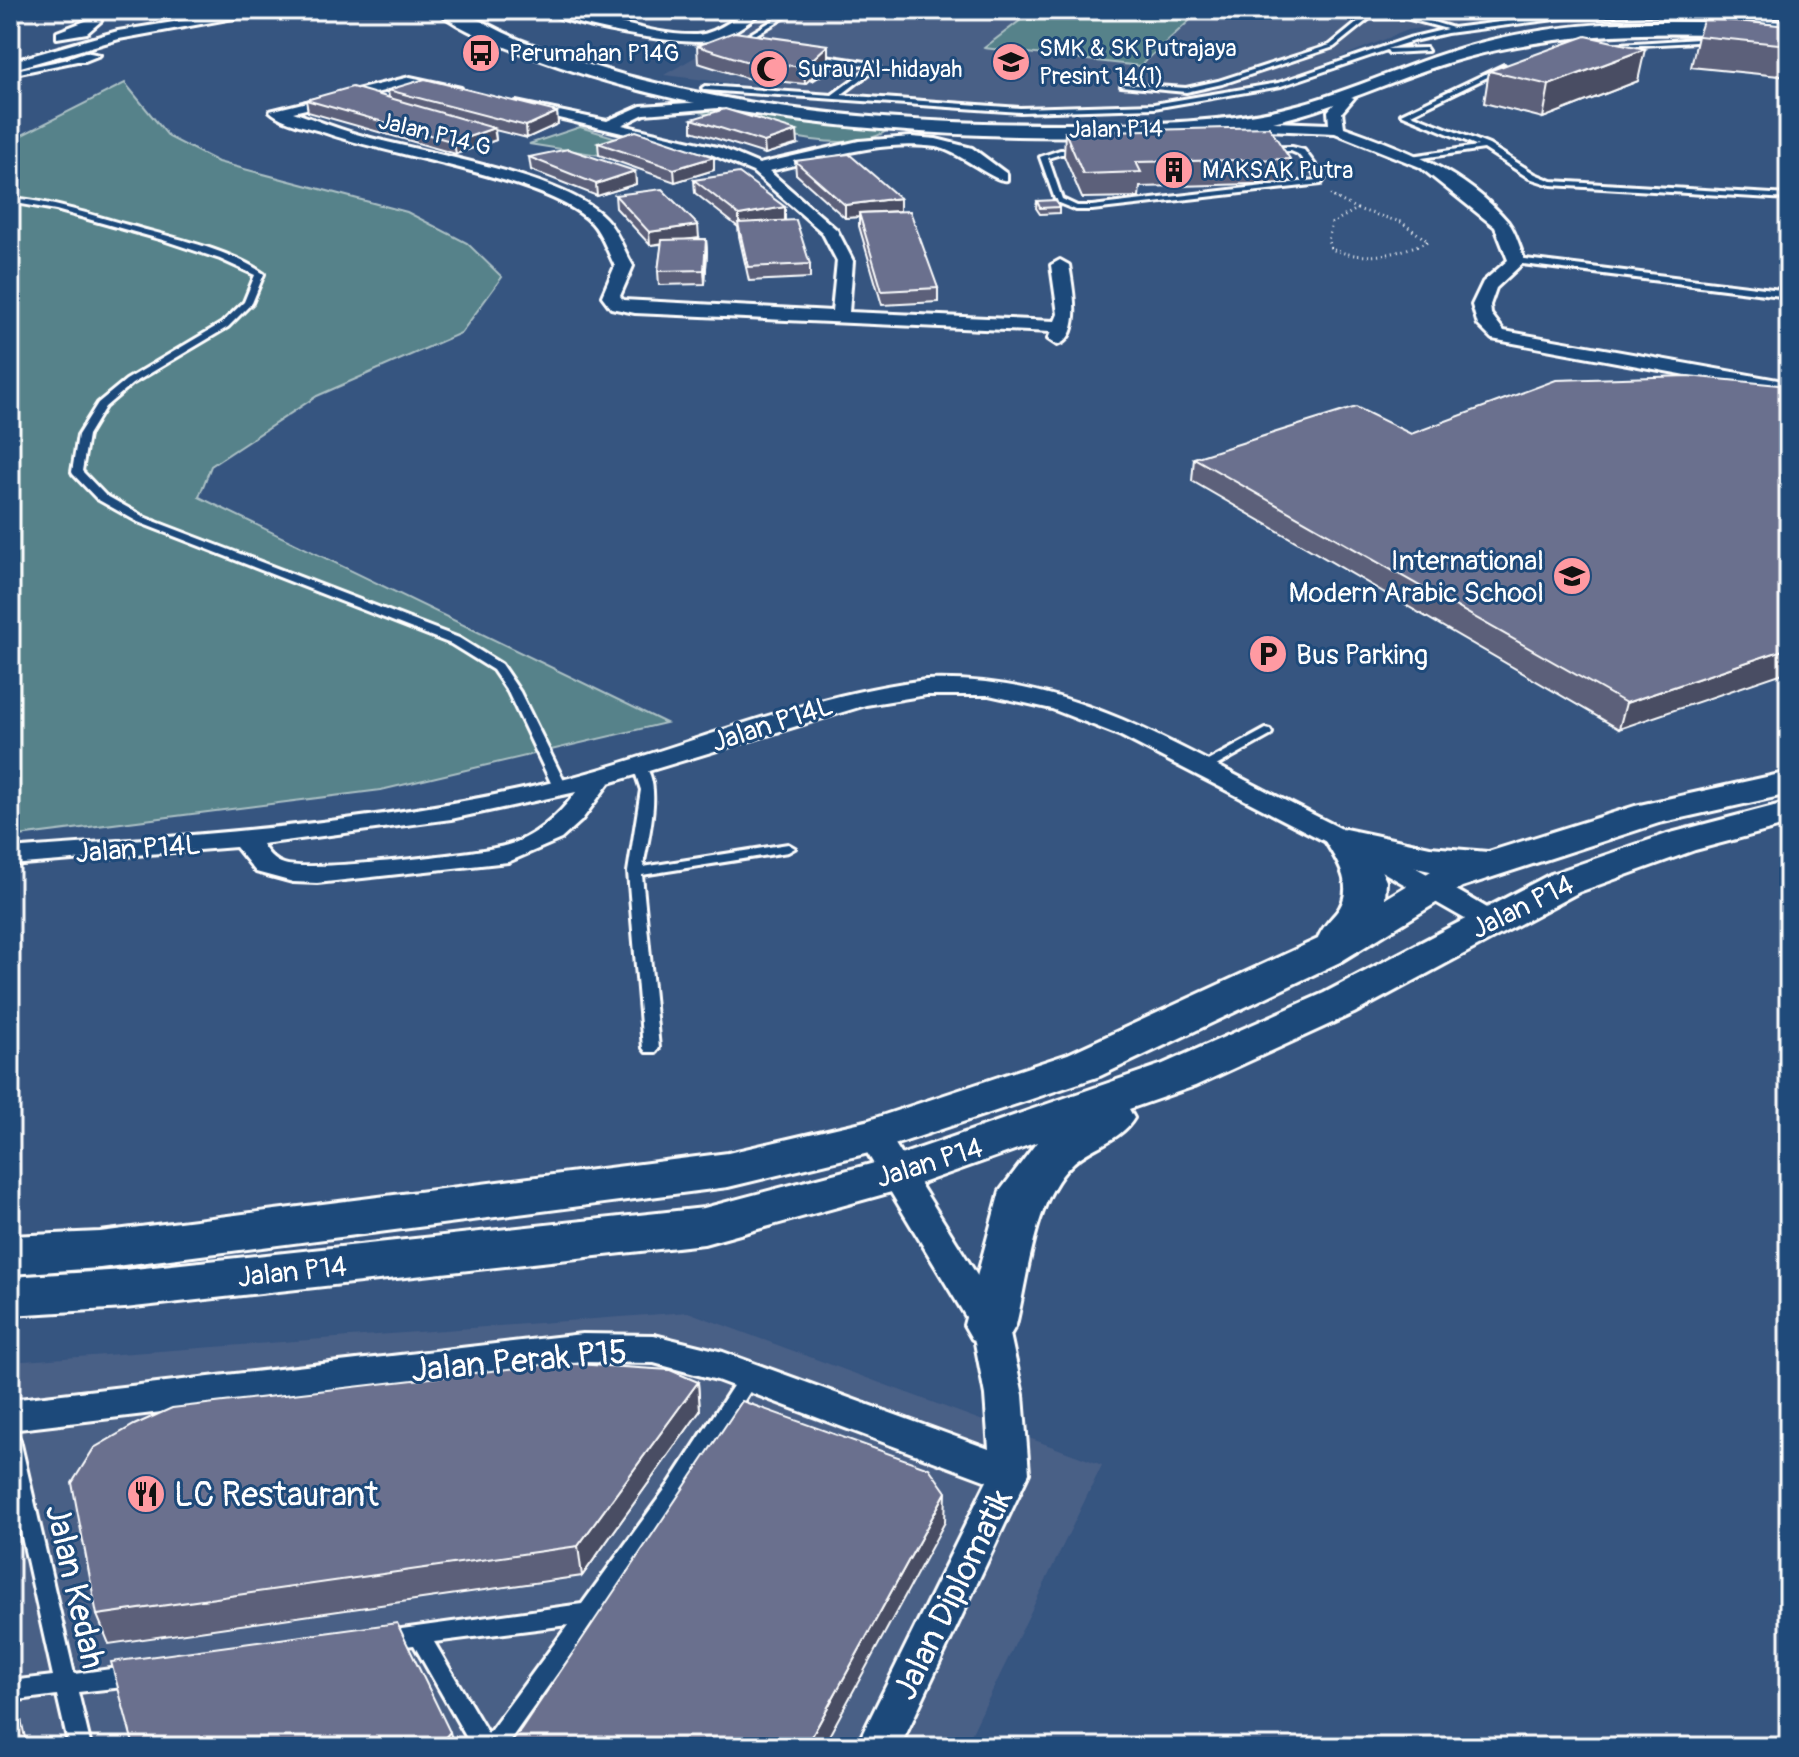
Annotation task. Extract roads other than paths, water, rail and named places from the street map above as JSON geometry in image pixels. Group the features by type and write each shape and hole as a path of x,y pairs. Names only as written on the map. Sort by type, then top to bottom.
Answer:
{"main road":[{"name":"Jalan P14","path":"446,10 479,29 550,58 648,85 730,103 854,120 945,127 1120,130 1220,124 1286,114 1347,98 1451,55 1501,42 1562,33 1672,26 1789,27"},
{"name":"Jalan P14","path":"476,10 574,56 705,88 898,116 1014,121 1160,120 1236,113 1326,92 1426,50 1481,37 1619,22 1789,27"},
{"name":"Jalan P14","path":"10,1296 125,1289 704,1226 884,1155 1325,953 1433,886 1492,863 1649,814 1789,783"},
{"name":"Jalan P14","path":"10,1255 100,1250 728,1170 884,1155 1179,1075 1339,1003 1565,883 1681,842 1789,813"},
{"path":"1345,841 1430,859 1492,863"},
{"path":"1325,953 1364,906 1368,879 1345,841"},
{"path":"990,1325 1024,1191 1055,1152 1179,1075"}],"street":[{"path":"43,39 91,26 95,21 86,10"},
{"path":"192,10 205,19"},
{"path":"10,66 78,44 205,19 271,10"},
{"path":"550,10 581,19 698,38 710,37 757,10"},
{"path":"581,19 599,10"},
{"name":"Jalan P14 G","path":"465,91 410,81 277,111 350,137 531,185 583,208 600,222 624,266 611,296 617,304 635,308 840,317 1060,333 1067,314 1060,265"},
{"path":"641,110 650,99 648,85"},
{"path":"1337,129 1335,111 1347,98"},
{"name":"Jalan P14 G","path":"504,101 716,151 758,169 829,230 845,261 840,317"},
{"path":"610,125 641,110 730,103"},
{"path":"1220,124 1337,129 1411,158 1463,191 1502,225 1517,261 1488,282 1480,313 1485,325 1498,335 1789,388"},
{"path":"758,169 876,144 931,143 964,150 1002,177"},
{"name":"Jalan P14L","path":"10,857 246,840 515,799 600,776 644,778 839,701 927,688 990,688 1072,706 1202,768 1433,886 1489,921"},
{"path":"246,840 254,860 289,874 317,875 508,854 537,844 560,829 579,809 600,776"},
{"name":"Jalan Diplomatik","path":"878,1747 1010,1473 1004,1395 990,1325 884,1155"},
{"name":"Jalan Perak P15","path":"10,1415 582,1348 654,1349 749,1377 1010,1473"}],"lane":[{"path":"742,49 736,45 794,10"},
{"path":"1687,10 1789,27"},
{"path":"705,88 969,108 1063,110 1154,106 1239,94 1306,77 1373,52 1454,30 1570,15 1711,12"},
{"path":"1124,86 1186,90 1220,83 1332,46 1368,16 1406,16 1454,30"},
{"path":"1594,47 1721,40"},
{"path":"1373,52 1426,50"},
{"path":"797,55 877,67 834,97"},
{"path":"812,77 838,59"},
{"path":"10,73 74,60"},
{"path":"1519,60 1405,114 1486,147 1532,176 1551,183 1789,197"},
{"path":"1014,121 1063,110"},
{"path":"1120,130 1128,151"},
{"path":"1411,158 1486,147"},
{"path":"1292,149 1301,152 1321,178 1311,185 1092,208 1076,208 1059,200 1044,157 1060,152 1128,151 1292,149"},
{"path":"10,200 47,205 187,244 227,256 260,274 258,287 236,317 128,382 109,398 90,423 76,451 77,472 101,497 142,520 455,641 497,667 514,692 560,787"},
{"path":"1517,261 1789,294"},
{"path":"1202,768 1266,733"},
{"path":"644,778 635,872 651,1048"},
{"path":"635,872 788,848"},
{"path":"492,1747 676,1490 749,1377"},
{"name":"Jalan Kedah","path":"10,1440 80,1747"},
{"path":"373,1641 586,1613"},
{"path":"419,1635 484,1747"},
{"path":"10,1691 158,1673"}],"place":[{"name":"Perumahan P14G","path":"481,53"},
{"name":"SMK & SK Putrajaya Presint 14(1)","path":"1011,62"},
{"name":"Surau Al-hidayah","path":"769,69"},
{"name":"MAKSAK Putra","path":"1174,170"},
{"name":"International Modern Arabic School","path":"1572,576"},
{"name":"Bus Parking","path":"1268,654"},
{"name":"LC Restaurant","path":"146,1494"}]}
